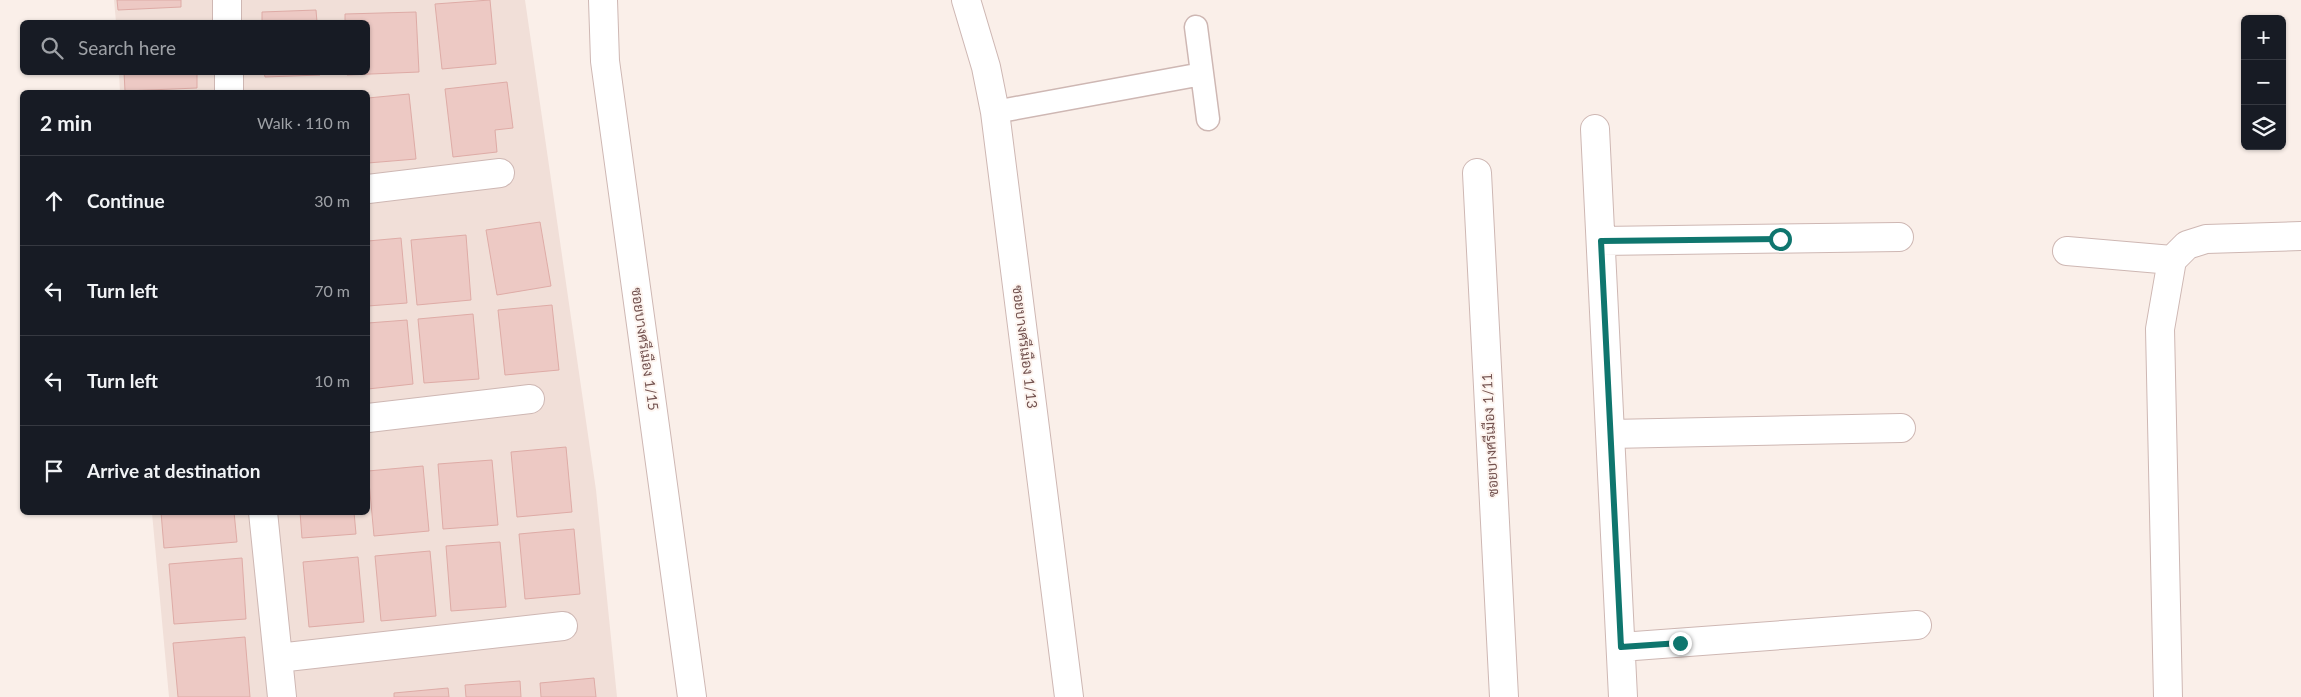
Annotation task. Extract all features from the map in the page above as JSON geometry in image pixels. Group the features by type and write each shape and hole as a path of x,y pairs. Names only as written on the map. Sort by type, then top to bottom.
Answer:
{"street":[{"path":"227,0 227,20"},
{"name":"ซอยบางศรีเมือง 1/15","path":"603,0 605,61 692,697"},
{"name":"ซอยบางศรีเมือง 1/13","path":"966,0 986,67 995,112 1069,697"},
{"path":"229,75 229,90"},
{"path":"1595,129 1623,697"},
{"path":"370,189 500,173"},
{"name":"ซอยบางศรีเมือง 1/11","path":"1477,173 1504,697"},
{"path":"2168,697 2160,329 2172,260 2187,245 2206,239 2301,236"},
{"path":"1601,241 1899,238"},
{"path":"2067,251 2172,260"},
{"path":"370,418 530,399"},
{"path":"1610,434 1901,428"},
{"path":"263,515 282,697"},
{"path":"1621,647 1918,625"},
{"path":"278,658 563,626"}],"lane":[{"path":"1196,27 1208,119"},
{"path":"995,112 1202,74"}],"shaded area":[{"path":"114,0 525,0 596,490 617,697 169,697 152,515 370,515 370,90 120,90 119,75 370,75 370,20 116,20"}],"building":[{"path":"117,0 181,0 181,7 118,10"},
{"path":"490,0 496,64 442,69 435,4"},
{"path":"316,10 317,20 262,20 262,12"},
{"path":"416,12 419,72 370,74 370,20 345,20 345,14"},
{"path":"124,75 197,75 197,88 125,90"},
{"path":"265,75 320,75 265,77"},
{"path":"507,82 513,128 495,130 497,152 453,157 445,89"},
{"path":"409,94 416,159 370,163 370,98"},
{"path":"540,222 551,286 497,295 486,230"},
{"path":"466,235 471,300 417,305 411,240"},
{"path":"401,238 407,303 370,306 370,241"},
{"path":"552,305 559,370 505,375 498,310"},
{"path":"473,314 479,379 424,383 418,319"},
{"path":"407,320 413,384 370,389 370,323"},
{"path":"566,447 572,512 517,517 511,452"},
{"path":"492,460 498,525 443,529 438,464"},
{"path":"423,466 429,531 374,536 370,471"},
{"path":"161,515 234,515 237,542 164,548"},
{"path":"300,515 354,515 356,534 302,538"},
{"path":"574,529 580,594 525,599 519,534"},
{"path":"500,542 506,607 451,611 446,546"},
{"path":"430,551 436,616 381,621 375,556"},
{"path":"358,557 364,622 309,627 303,562"},
{"path":"242,558 246,619 174,624 169,564"},
{"path":"245,637 250,697 178,697 173,643"},
{"path":"594,678 596,697 541,697 540,683"},
{"path":"520,681 521,697 466,697 465,685"},
{"path":"448,688 449,697 394,697 394,693"}],"route":[{"path":"1680,643 1621,647 1601,241 1780,239"}]}
